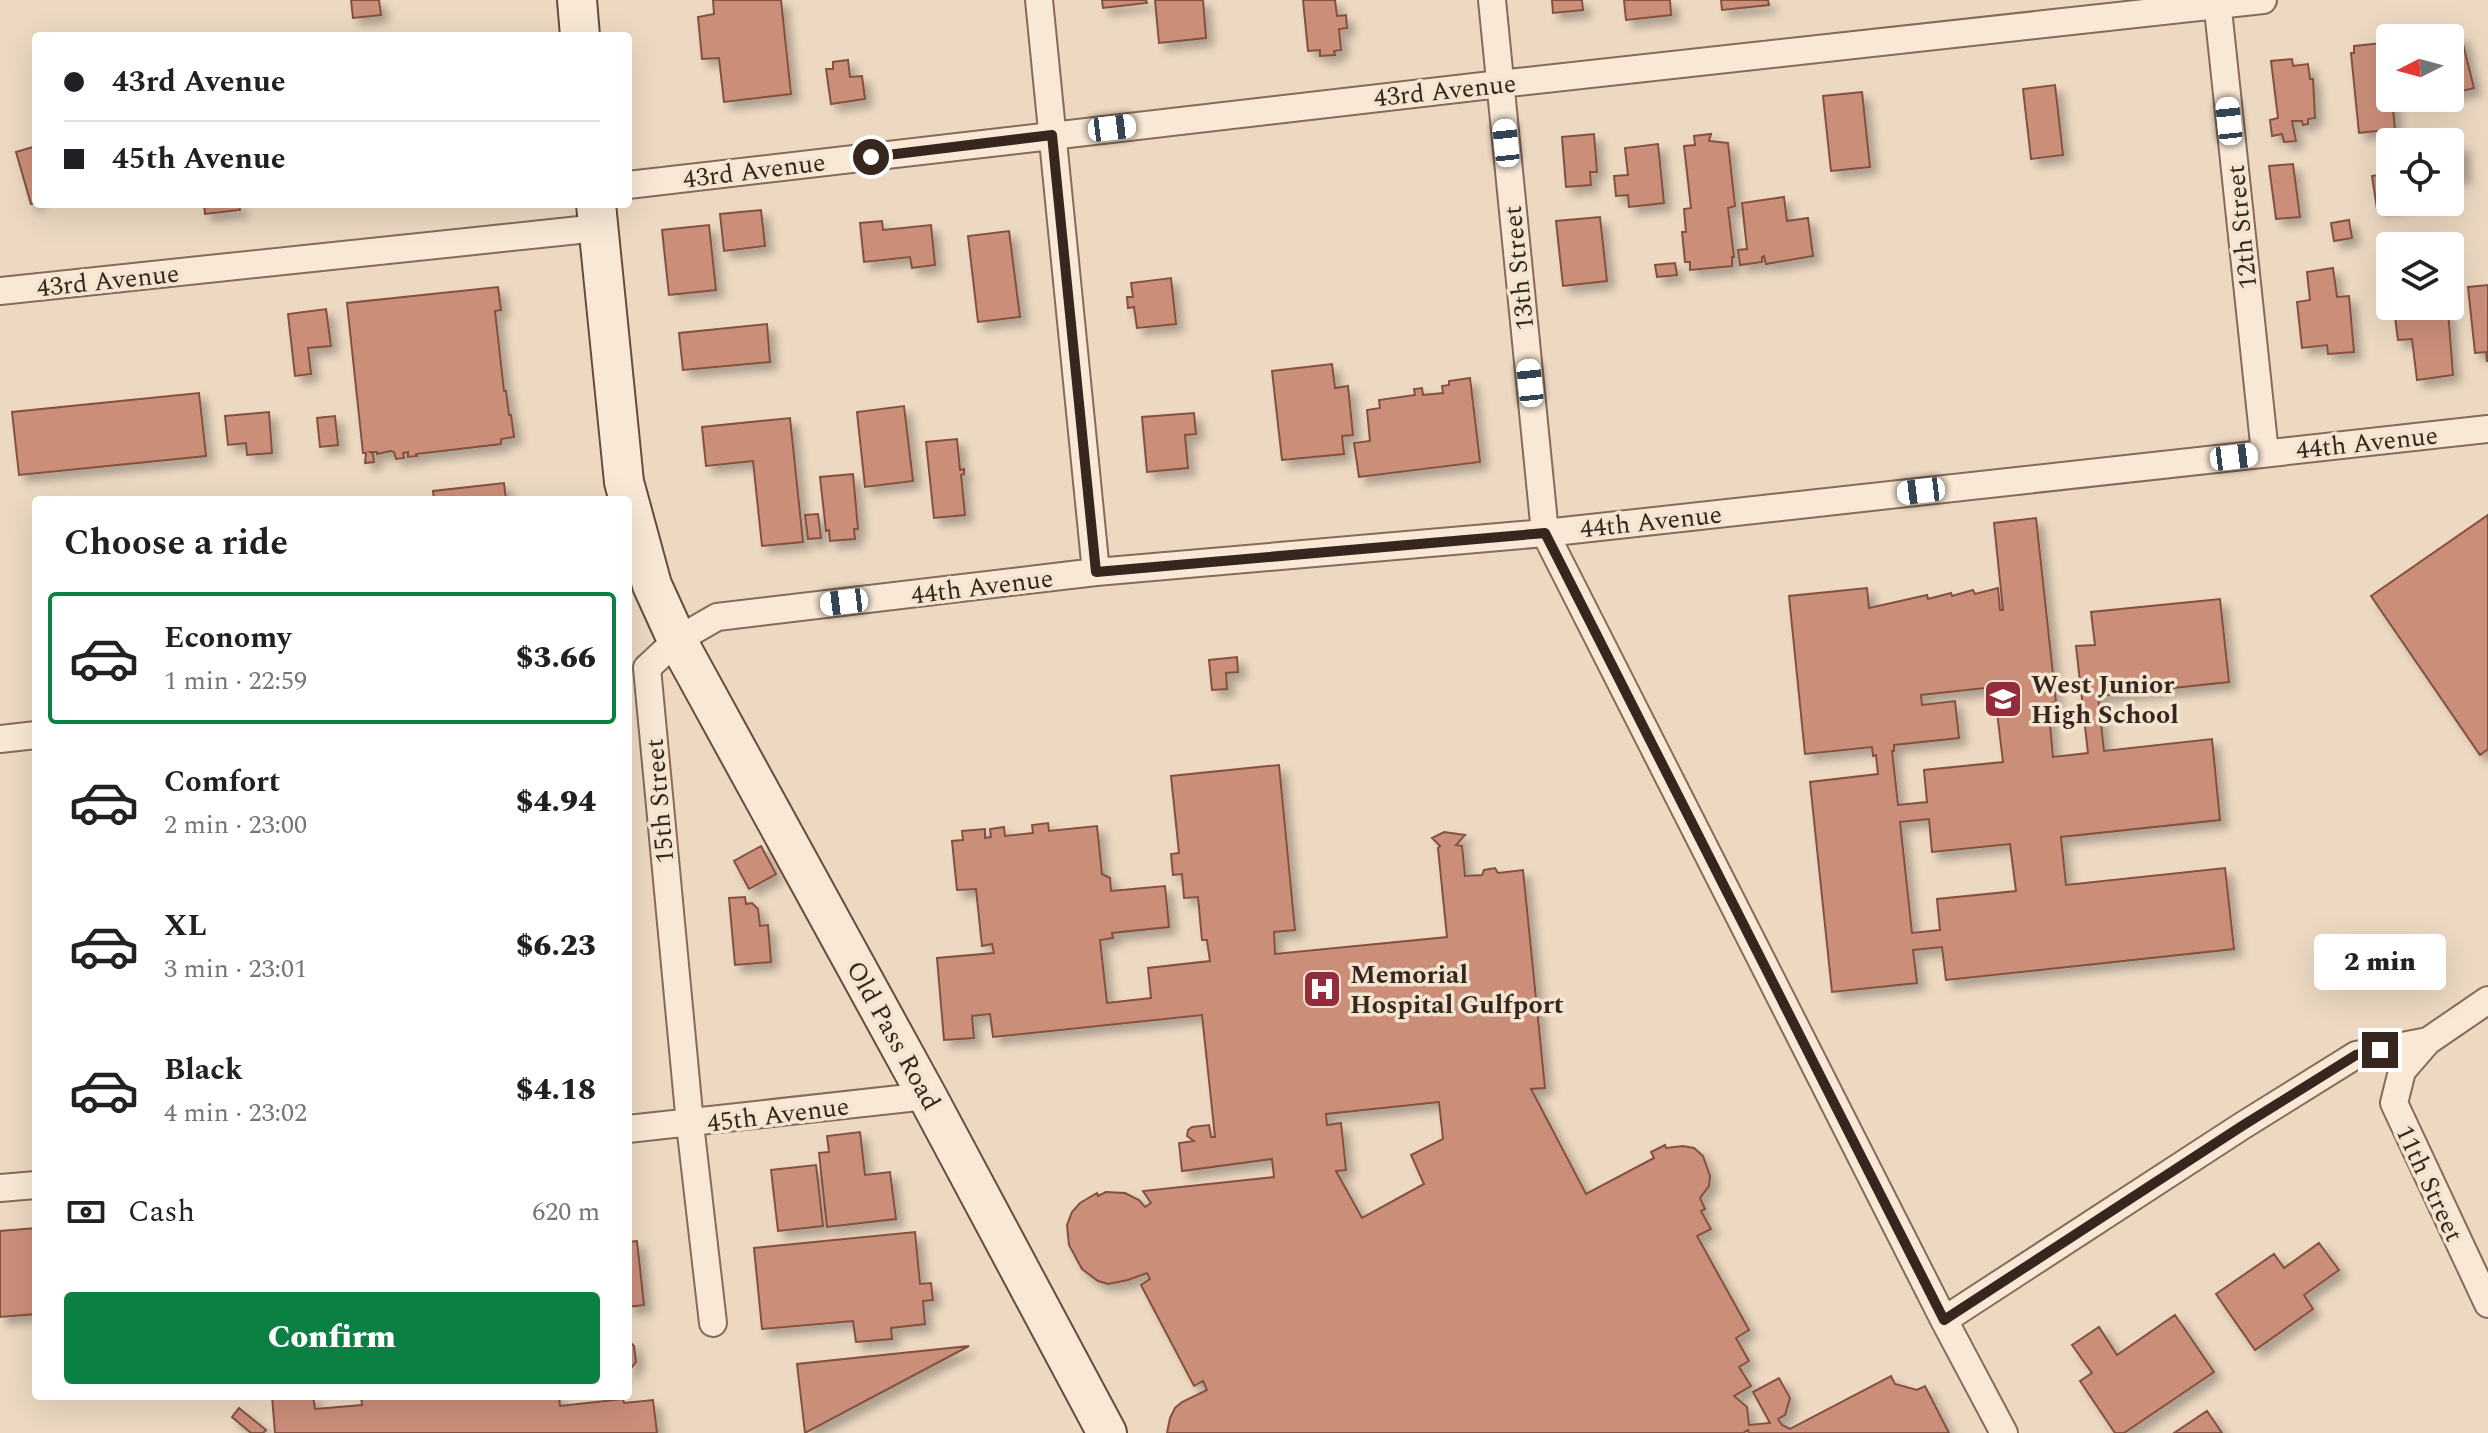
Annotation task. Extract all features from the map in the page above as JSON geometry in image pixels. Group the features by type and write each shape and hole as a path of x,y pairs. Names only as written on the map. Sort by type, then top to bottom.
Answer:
{"main road":[{"path":"577,0 580,32"},
{"path":"597,216 628,496"},
{"path":"632,511 652,585 677,640"},
{"name":"Old Pass Road","path":"677,640 927,1096 1107,1433"}],"street":[{"path":"1039,0 1096,572"},
{"name":"13th Street","path":"1492,0 1545,533 2004,1433"},
{"name":"43rd Avenue","path":"632,185 2218,2 2263,0"},
{"name":"12th Street","path":"2218,2 2265,453"},
{"name":"43rd Avenue","path":"0,291 597,216"},
{"name":"44th Avenue","path":"677,640 717,617 1096,572 1545,533 2488,429"},
{"name":"15th Street","path":"677,640 637,669 713,1323"},
{"path":"0,739 32,735"},
{"path":"1944,1320 2356,1055 2428,1041 2488,1000"},
{"name":"11th Street","path":"2428,1041 2402,1071 2394,1103 2488,1304"},
{"name":"45th Avenue","path":"632,1129 927,1096"},
{"path":"0,1188 32,1185"}],"building":[{"path":"351,0 379,0 381,15 353,18"},
{"path":"713,0 781,0 791,94 724,102 719,58 702,59 698,17 714,14"},
{"path":"1102,0 1146,0 1147,3 1103,8"},
{"path":"1155,0 1203,0 1206,38 1159,43"},
{"path":"1303,0 1335,0 1337,16 1346,15 1347,28 1339,29 1341,50 1334,51 1335,55 1320,56 1320,50 1308,51"},
{"path":"1552,0 1582,0 1583,10 1553,13"},
{"path":"1624,0 1670,0 1671,15 1626,20"},
{"path":"1721,0 1768,0 1769,5 1722,10"},
{"path":"2376,44 2376,112 2393,112 2395,128 2376,128 2376,131 2359,133 2351,53 2354,53 2354,46"},
{"path":"2464,48 2474,88 2464,90"},
{"path":"2292,59 2293,66 2308,64 2310,79 2313,79 2315,118 2308,119 2308,124 2303,125 2302,121 2292,121 2296,141 2284,142 2282,134 2272,136 2270,120 2278,118 2271,61"},
{"path":"848,60 850,77 862,76 865,99 831,104 826,69 833,69 833,62"},
{"path":"2055,85 2063,155 2031,159 2023,89"},
{"path":"1862,92 1870,167 1831,171 1823,96"},
{"path":"1594,134 1597,172 1590,172 1591,185 1566,187 1562,137"},
{"path":"1711,134 1709,141 1728,143 1735,206 1728,208 1734,257 1732,266 1690,270 1690,262 1685,262 1682,232 1686,232 1684,209 1691,208 1684,146 1695,145 1694,136"},
{"path":"1658,144 1664,203 1629,207 1628,195 1616,196 1614,176 1628,175 1625,148"},
{"path":"32,147 32,204 31,204 16,152"},
{"path":"2293,164 2300,217 2276,219 2269,166"},
{"path":"2376,175 2376,202 2372,176"},
{"path":"1784,197 1787,221 1808,218 1813,256 1766,264 1764,256 1762,262 1740,265 1738,250 1747,249 1742,203"},
{"path":"204,208 240,210 205,214"},
{"path":"761,210 765,246 724,251 720,214"},
{"path":"1600,217 1607,281 1563,286 1556,221"},
{"path":"2349,220 2352,238 2334,241 2331,223"},
{"path":"882,221 883,230 931,225 935,265 912,268 910,257 864,262 860,223"},
{"path":"709,225 716,290 669,295 662,230"},
{"path":"1009,231 1020,317 978,322 968,236"},
{"path":"1675,263 1677,275 1657,277 1655,265"},
{"path":"2333,268 2337,297 2349,296 2354,352 2328,354 2327,345 2302,348 2297,302 2310,300 2307,272"},
{"path":"1171,278 1176,324 1137,328 1134,307 1128,308 1127,297 1133,297 1131,283"},
{"path":"2488,285 2487,361 2486,352 2475,353 2468,287"},
{"path":"498,287 501,310 495,311 504,391 514,437 501,439 501,444 417,456 408,457 408,452 403,453 404,458 396,459 391,451 370,452 374,462 365,463 347,303"},
{"path":"326,309 331,346 308,348 311,374 295,376 288,314"},
{"path":"2395,320 2449,320 2453,375 2417,380 2412,339 2398,340"},
{"path":"767,324 770,362 683,370 679,333"},
{"path":"1332,364 1335,388 1348,386 1353,435 1342,436 1344,454 1282,460 1272,371"},
{"path":"1470,378 1480,462 1359,477 1354,443 1370,441 1367,410 1380,408 1379,400 1415,395 1414,389 1422,388 1423,395 1443,393 1442,386 1449,385 1449,381"},
{"path":"199,393 206,456 19,475 12,412"},
{"path":"904,406 913,481 865,487 857,412"},
{"path":"269,412 272,453 247,455 246,443 228,445 225,416"},
{"path":"1194,413 1196,434 1185,435 1188,468 1147,472 1142,417"},
{"path":"335,416 338,445 320,447 317,418"},
{"path":"790,418 803,542 762,546 753,461 706,466 702,427"},
{"path":"957,439 960,470 964,469 961,475 965,515 934,518 926,442"},
{"path":"853,474 858,529 854,529 855,539 830,541 829,530 826,531 820,477"},
{"path":"504,483 506,496 434,496 433,491"},
{"path":"818,514 821,538 808,539 805,515"},
{"path":"2488,515 2488,749 2480,755 2371,596"},
{"path":"2036,518 2056,702 2048,704 2053,757 2088,753 2076,646 2095,645 2091,612 2220,599 2229,682 2098,696 2104,751 2212,739 2220,820 2061,837 2066,885 2225,868 2234,949 1946,980 1942,947 1913,950 1917,983 1832,992 1810,782 1878,774 1876,755 1873,756 1872,747 1805,754 1789,596 1867,588 1869,608 1927,595 1928,599 1998,588 2000,610 2003,610 1994,523","holes":["1994,687 2003,762 1924,770 1927,802 1898,805 1894,745 1959,738 1955,701 1922,705 1921,695","1929,819 1932,852 2010,844 2016,891 1937,899 1940,930 1912,933 1900,822"]},
{"path":"1237,657 1238,672 1226,673 1227,689 1212,690 1209,660"},
{"path":"1279,765 1295,930 1274,932 1275,954 1447,937 1440,846 1432,838 1444,832 1465,835 1456,845 1462,846 1465,876 1482,875 1484,870 1495,868 1498,873 1523,870 1545,1088 1531,1089 1586,1194 1654,1158 1651,1152 1665,1145 1666,1148 1694,1148 1703,1156 1710,1176 1709,1186 1700,1198 1705,1209 1701,1211 1711,1229 1697,1236 1749,1330 1736,1338 1749,1361 1739,1367 1751,1386 1734,1396 1747,1407 1749,1425 1770,1423 1753,1392 1779,1378 1790,1398 1785,1415 1778,1419 1790,1429 1891,1376 1895,1384 1917,1390 1925,1386 1949,1433 1749,1433 1748,1430 1743,1433 1167,1433 1175,1408 1207,1390 1203,1381 1194,1386 1141,1285 1150,1279 1147,1273 1108,1284 1098,1281 1082,1269 1069,1245 1067,1225 1080,1203 1097,1193 1098,1196 1106,1192 1125,1193 1145,1207 1151,1203 1143,1191 1274,1177 1272,1159 1182,1171 1179,1143 1194,1141 1187,1136 1188,1130 1209,1125 1211,1137 1215,1137 1202,1015 993,1037 990,1014 972,1016 974,1038 944,1040 937,958 994,953 992,944 982,946 976,889 957,890 952,841 963,840 962,831 985,829 985,838 991,837 990,829 1004,827 1005,836 1033,833 1032,825 1048,823 1049,831 1097,826 1102,874 1110,878 1111,891 1165,886 1169,927 1112,933 1113,938 1100,940 1107,1003 1151,998 1148,968 1210,961 1207,940 1202,940 1198,897 1184,898 1182,874 1173,875 1171,854 1179,853 1171,776","holes":["1439,1102 1443,1139 1411,1155 1424,1184 1362,1218 1336,1171 1346,1170 1341,1123 1327,1125 1326,1114"]},
{"path":"761,846 776,874 749,889 734,861"},
{"path":"745,897 746,904 752,903 758,909 760,926 768,925 771,962 735,965 729,898"},
{"path":"860,1132 865,1175 890,1172 896,1219 827,1227 819,1153 829,1152 827,1136"},
{"path":"816,1165 823,1226 778,1231 771,1170"},
{"path":"32,1228 32,1314 0,1317 0,1231"},
{"path":"915,1232 920,1284 931,1283 933,1300 923,1301 925,1324 891,1328 892,1339 856,1342 853,1321 762,1329 754,1248"},
{"path":"637,1241 644,1305 632,1306 632,1242"},
{"path":"2319,1243 2339,1270 2304,1295 2313,1309 2255,1350 2216,1294 2274,1254 2284,1268"},
{"path":"2175,1315 2214,1372 2124,1433 2115,1433 2080,1381 2092,1373 2072,1345 2099,1327 2117,1355"},
{"path":"632,1344 634,1346 636,1362 632,1367"},
{"path":"969,1346 805,1433 797,1364"},
{"path":"272,1400 314,1400 315,1409 362,1405 361,1400 559,1400 560,1406 614,1400 623,1400 624,1403 653,1400 657,1433 275,1433"},
{"path":"239,1408 266,1430 251,1433 232,1417"},
{"path":"2207,1411 2222,1433 2174,1433"}],"place":[{"name":"West Junior High School","path":"2003,699"},
{"name":"Memorial Hospital Gulfport","path":"1322,989"}],"route":[{"path":"871,157 1052,135 1096,572 1545,533 1944,1320 2356,1055 2380,1050"}]}
